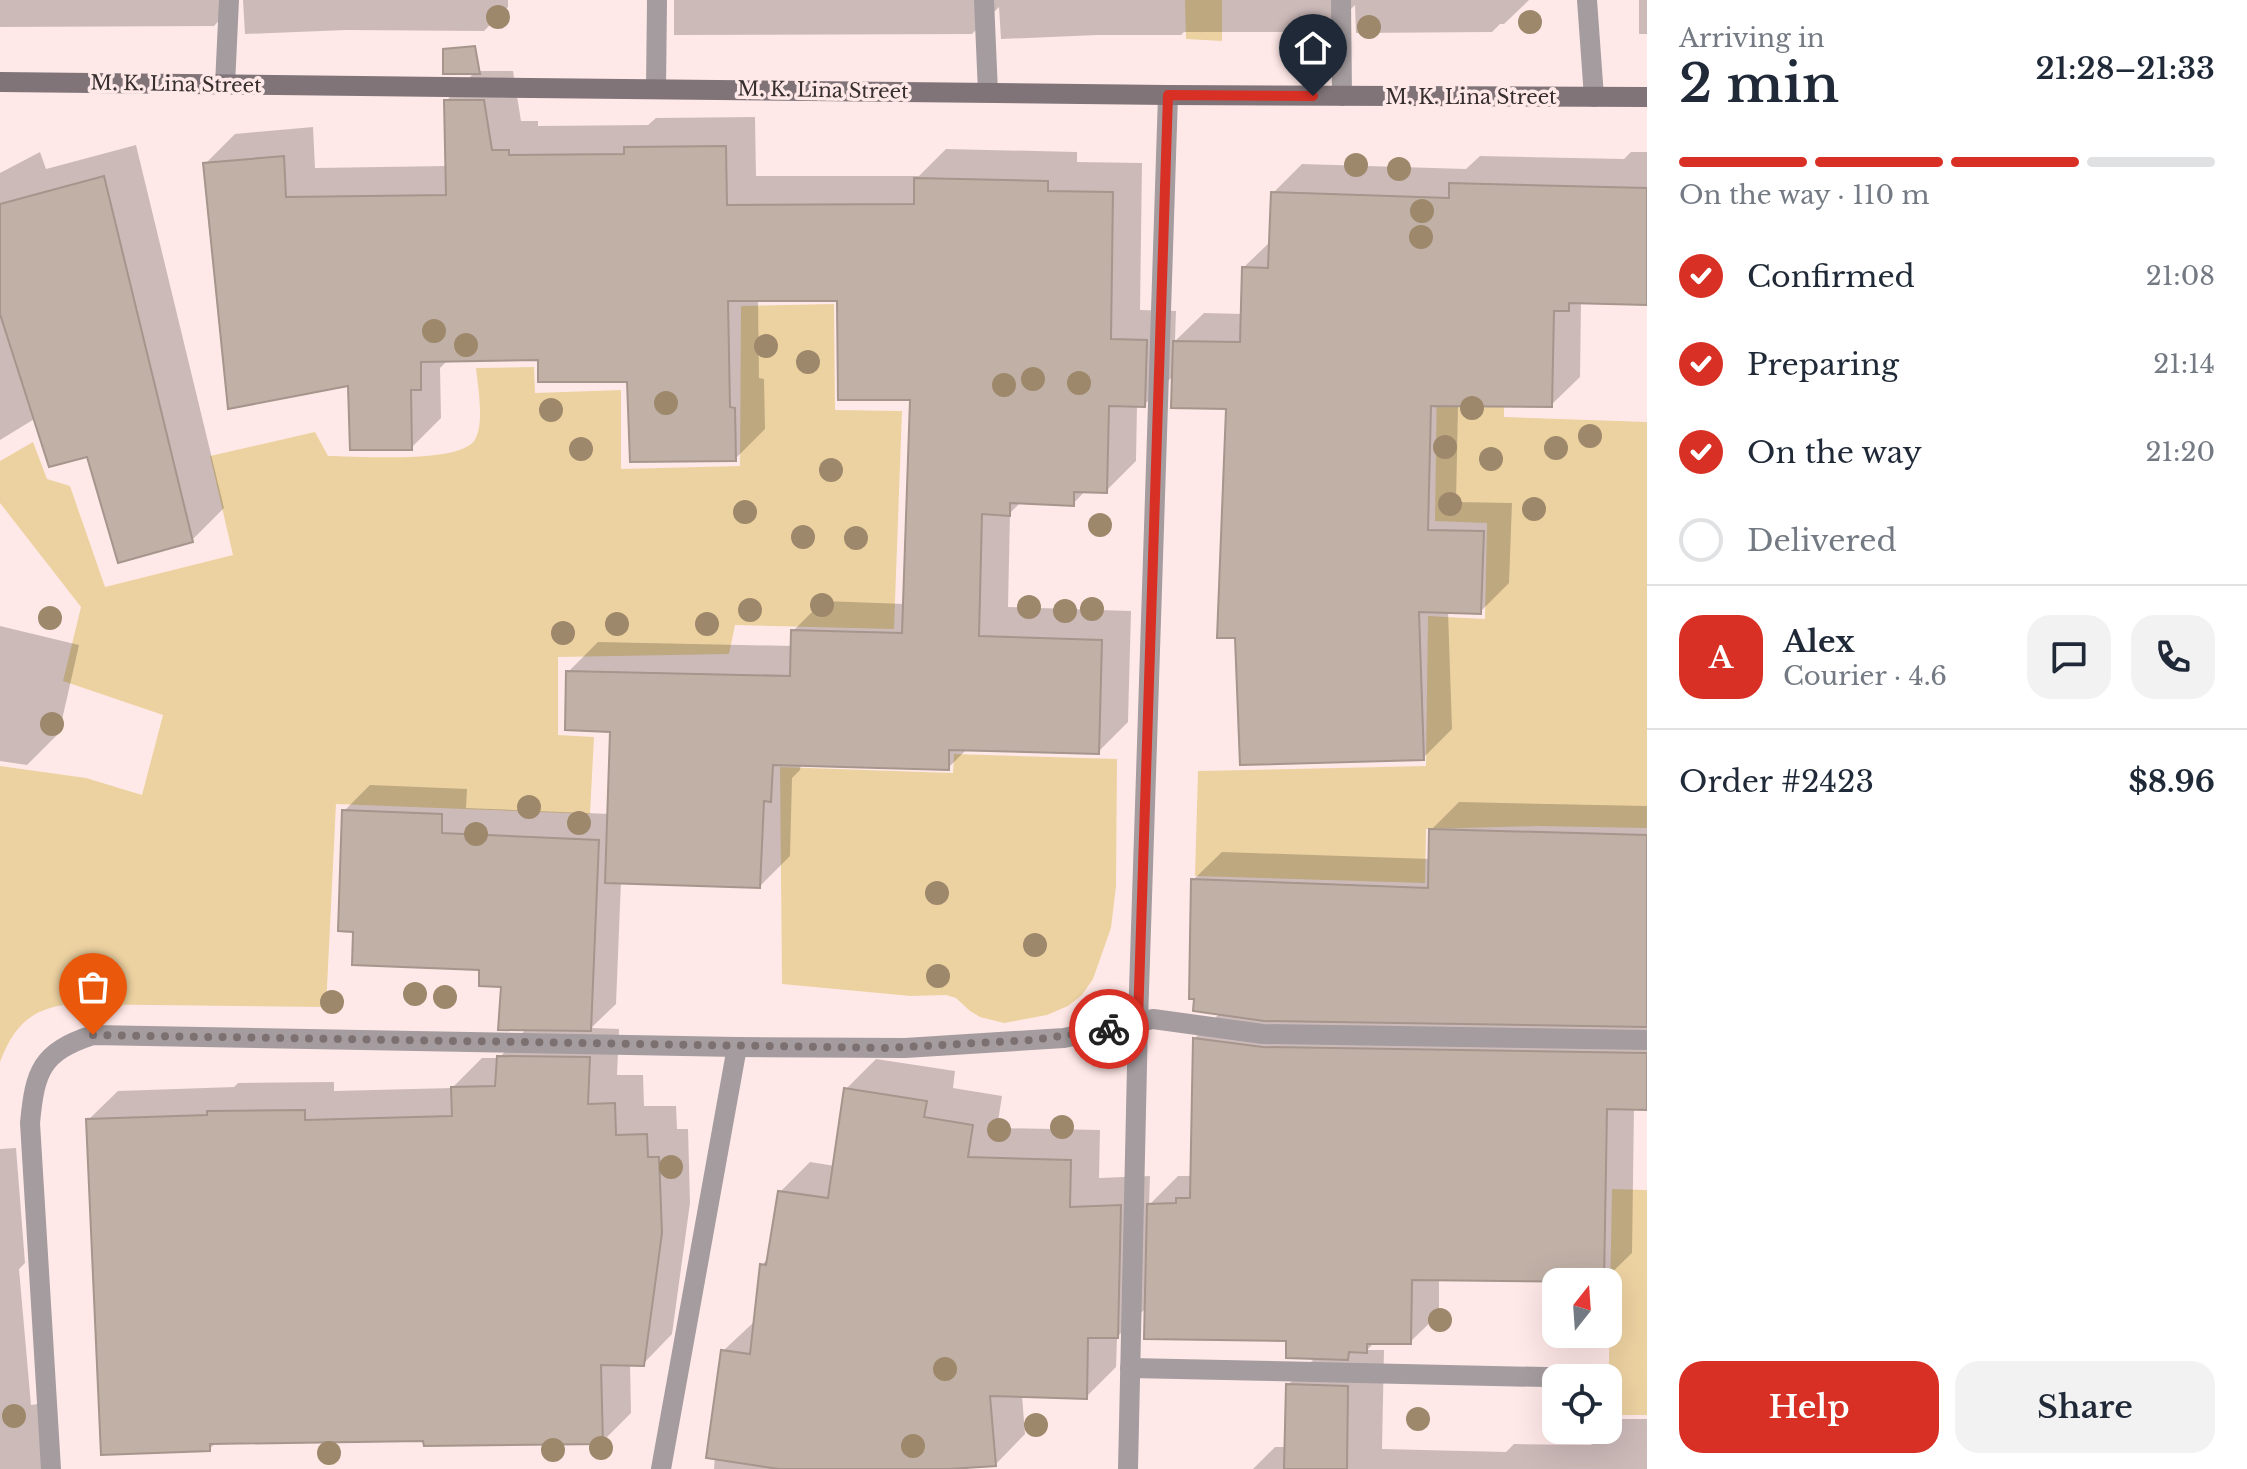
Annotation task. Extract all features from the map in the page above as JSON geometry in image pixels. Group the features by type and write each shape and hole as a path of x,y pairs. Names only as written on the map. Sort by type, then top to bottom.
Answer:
{"main road":[{"name":"M. K. Lina Street","path":"0,82 1647,97"},
{"path":"0,95 20,87 45,83"}],"street":[{"path":"225,85 229,0"},
{"path":"656,88 657,0"},
{"path":"984,0 988,92"},
{"path":"1341,0 1342,96"},
{"path":"1587,0 1594,97"},
{"path":"1128,1469 1138,1021 1168,95"},
{"path":"51,1469 30,1123 33,1090 46,1061 66,1044 93,1035 737,1047 969,1046 1064,1038 1138,1021 1172,1020 1263,1034 1647,1040"},
{"path":"661,1469 737,1047"},
{"path":"1130,1368 1542,1377"}],"shaded area":[{"path":"1185,0 1222,0 1222,41 1186,39"},
{"path":"834,304 835,410 902,411 894,629 735,625 729,654 558,657 558,735 594,737 590,814 336,804 326,1007 57,1006 35,1014 18,1028 0,1062 0,766 86,778 142,795 163,715 63,681 81,607 0,503 0,461 33,442 47,479 70,486 105,587 233,555 210,456 315,432 328,456 428,456 464,448 474,441 479,426 476,368 534,367 535,393 621,390 621,469 740,466 741,306"},
{"path":"1437,377 1504,377 1504,417 1647,422 1647,828 1538,826 1426,829 1425,883 1195,876 1198,771 1426,766 1428,616 1485,619 1487,523 1435,521"},
{"path":"954,754 1117,759 1116,886 1111,928 1093,979 1082,995 1068,1006 1047,1015 1004,1023 980,1017 956,998 946,995 911,996 782,984 780,767 953,773"},
{"path":"1612,1189 1647,1190 1647,1415 1622,1415 1622,1364 1609,1364 1609,1348 1622,1348 1622,1268 1611,1268"}],"building":[{"path":"475,46 480,74 443,74 443,49"},
{"path":"444,100 484,100 492,150 509,150 509,155 624,154 624,147 726,146 727,205 914,204 914,178 1048,181 1048,191 1113,192 1111,339 1147,340 1145,407 1109,406 1107,493 1074,492 1074,506 1010,503 1010,516 982,514 979,636 1102,640 1099,754 949,750 949,770 773,765 771,802 764,801 760,888 605,883 610,732 565,730 566,671 790,676 791,630 902,633 910,400 838,400 837,301 728,301 730,407 735,408 736,461 630,462 627,382 538,382 538,360 421,362 421,390 411,390 412,450 350,450 348,386 228,409 203,163 284,156 286,197 446,195"},
{"path":"104,176 193,542 118,563 87,457 49,467 0,314 0,204"},
{"path":"1449,183 1647,188 1647,305 1569,303 1569,311 1554,311 1552,407 1431,406 1428,530 1484,531 1481,614 1419,612 1424,760 1240,765 1235,638 1217,638 1226,409 1171,408 1173,341 1240,342 1242,267 1268,268 1271,192 1449,198"},
{"path":"342,810 442,814 442,833 599,840 591,1031 498,1030 501,987 479,986 479,970 352,965 353,932 338,931"},
{"path":"1429,829 1647,835 1647,1027 1264,1021 1193,1011 1194,999 1189,999 1191,879 1428,888"},
{"path":"1193,1038 1263,1047 1647,1053 1647,1110 1607,1109 1604,1268 1542,1268 1542,1281 1412,1280 1411,1344 1367,1344 1367,1353 1349,1352 1348,1360 1286,1358 1286,1341 1144,1339 1147,1204 1176,1203 1176,1198 1190,1198"},
{"path":"497,1056 590,1057 588,1104 615,1103 616,1135 647,1134 648,1157 659,1157 662,1233 644,1366 601,1365 603,1444 424,1446 423,1441 210,1444 210,1451 101,1455 86,1119 207,1115 207,1111 305,1110 305,1120 452,1116 451,1087 495,1086"},
{"path":"844,1088 927,1101 924,1117 973,1125 968,1157 1071,1160 1070,1207 1121,1205 1118,1338 1088,1338 1087,1399 990,1396 996,1466 779,1469 706,1458 721,1350 750,1354 760,1264 766,1265 778,1191 828,1198"},
{"path":"1286,1384 1348,1386 1347,1469 1284,1469"}],"way so far":[{"path":"93,1035 886,1048 969,1046 1064,1038 1109,1029"}],"route":[{"path":"1109,1029 1138,1021 1168,95 1313,96"}]}
